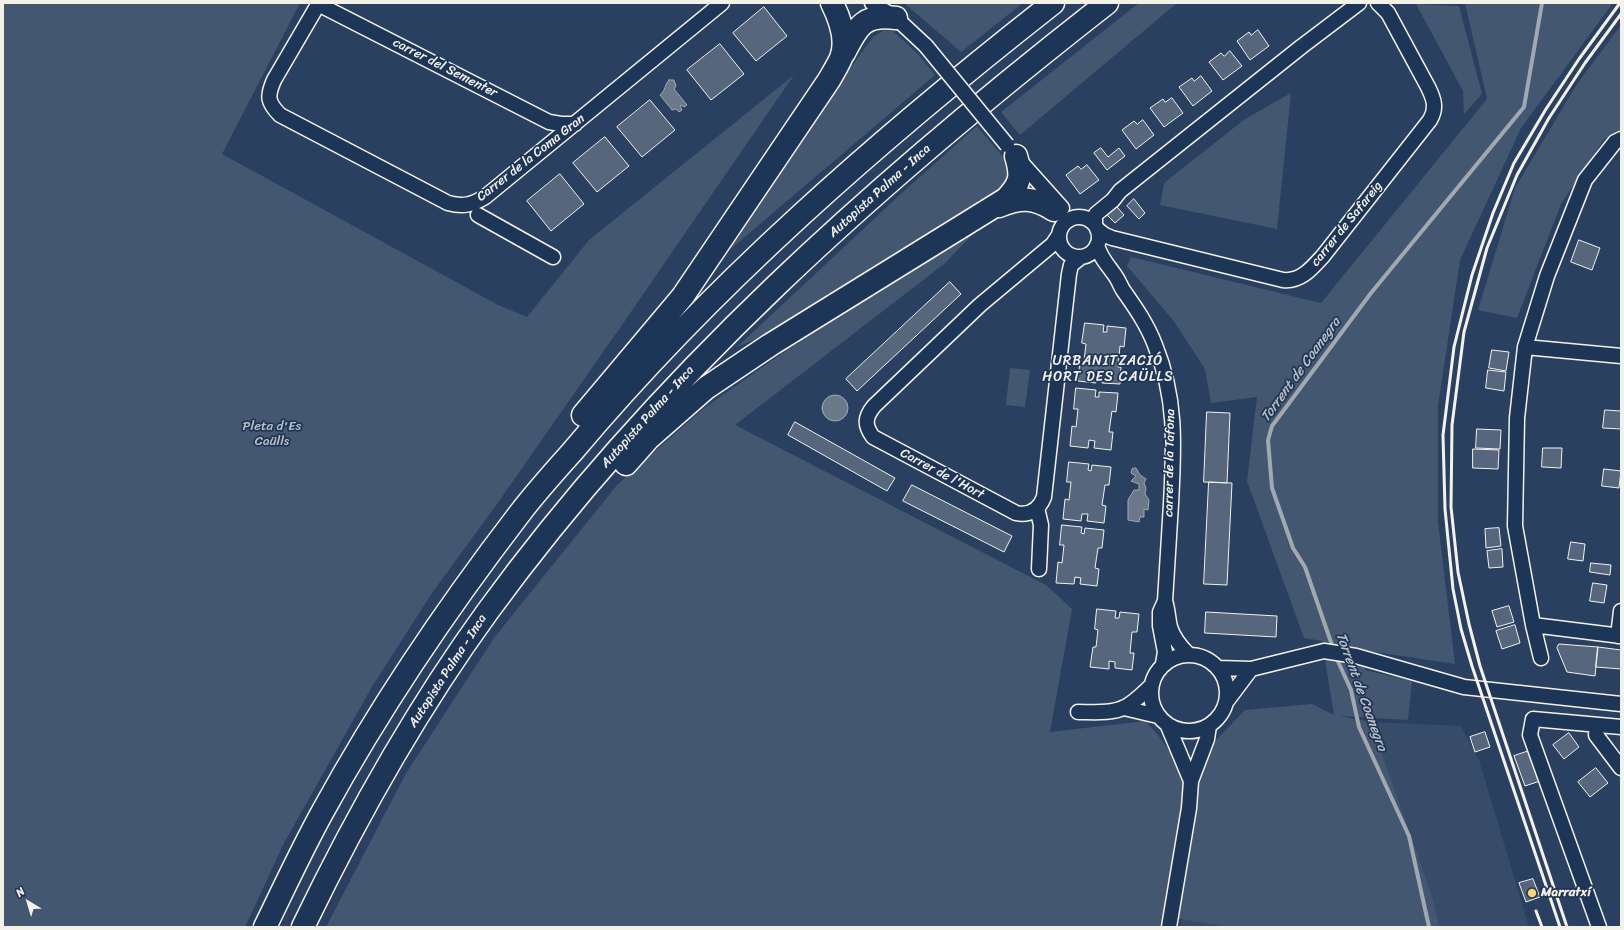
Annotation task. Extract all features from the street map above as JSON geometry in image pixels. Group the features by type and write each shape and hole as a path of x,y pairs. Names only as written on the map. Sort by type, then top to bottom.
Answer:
{"highway":[{"path":"832,3 844,32 842,57"},
{"path":"265,927 322,812 386,705 454,602 522,510 607,410 698,314 745,268 886,140 1053,3"},
{"name":"Autopista Palma - Inca","path":"302,927 350,833 416,720 487,612 567,509 675,385 768,294 864,204 1013,77 1107,3"},
{"path":"522,510 548,458 683,296 829,80 854,34 862,25 874,18 882,16 896,18"},
{"path":"567,509 597,495 649,438 706,388 770,345 1006,199 1016,189 1020,173 1012,151"},
{"path":"990,209 1006,203 1027,199 1045,204 1058,225"}],"street":[{"name":"Carrer de la Coma Gran","path":"318,3 269,90 269,99 273,108 280,115 448,203 457,206 466,206 485,197 722,3"},
{"name":"carrer del Sementer","path":"318,3 550,122 575,124"},
{"path":"872,3 896,18 926,46 1034,178 1069,215 1087,218 1097,236"},
{"path":"1039,569 1041,525 1037,508 1042,504 1044,497 1069,274 1071,265 1083,256 1092,252 1097,236 1096,214 1113,200 1120,191 1301,47 1359,3"},
{"name":"carrer de Safareig","path":"1097,236 1112,238 1283,280 1294,280 1307,273 1323,256 1425,126 1434,112 1434,98 1388,13 1378,3"},
{"path":"1541,658 1533,625 1515,526 1517,418 1525,347 1547,276 1585,180 1615,142 1621,139"},
{"path":"1034,178 1058,225 1060,245 1066,253 1076,257 1083,256"},
{"path":"1058,225 1086,213 1109,194 1120,191"},
{"path":"478,216 553,257"},
{"name":"Carrer de l'Hort","path":"1037,508 1027,514 1016,513 877,440 870,433 866,423 866,417 874,406 980,305 1053,244 1058,225"},
{"name":"carrer de la Tafona","path":"1097,236 1102,258 1115,275 1122,289 1144,321 1155,342 1164,370 1171,404 1173,418 1173,460 1165,601"},
{"name":"carrer de la Tafona","path":"1083,256 1094,260 1109,279 1122,289"},
{"path":"1525,347 1621,356"},
{"path":"1165,601 1169,612 1170,627 1181,646 1188,654"},
{"path":"1163,664 1165,652 1160,626 1160,612 1165,601"},
{"path":"1533,625 1620,636 1621,611"},
{"path":"1219,668 1251,669 1324,651 1356,656 1464,686 1621,704"},
{"path":"1190,781 1163,721 1151,700 1152,685 1155,674 1163,664 1179,656 1188,654 1200,656 1219,668 1227,689 1227,701"},
{"path":"1124,708 1163,721 1178,730 1188,732 1199,730 1209,726 1217,719 1227,701 1251,669"},
{"path":"1078,712 1111,711 1124,708 1152,685"},
{"path":"1599,927 1530,735 1533,719 1621,727"},
{"path":"1597,725 1596,735 1621,768"},
{"path":"1169,927 1189,808 1190,781 1208,739 1209,726"}],"shaded area":[{"path":"669,80 674,80 676,86 674,89 687,105 684,107 681,105 682,110 679,112 676,109 672,110 660,95"},
{"path":"835,395 844,399 848,408 844,417 835,421 826,417 822,408 826,399"},
{"path":"1136,468 1140,475 1146,479 1144,483 1146,488 1145,494 1149,500 1148,510 1144,509 1144,517 1140,517 1139,522 1128,520 1128,500 1134,490 1139,490 1139,484 1131,481 1136,476 1131,473 1132,469"},
{"path":"1371,722 1461,726 1479,760 1529,927 1439,927 1433,899"},
{"path":"1181,919 1228,927 1180,927"}],"green space":[{"name":"Pleta d'Es Caülls","path":"3,3 300,3 222,154 498,305 527,317 589,240 794,75 497,504 432,593 373,685 284,843 245,927 3,927"},
{"path":"904,3 1023,3 961,52"},
{"path":"1139,3 1177,3 1020,135 1001,112"},
{"path":"1465,3 1613,3 1521,128 1460,260 1438,406 1438,522 1455,664 1369,651 1365,670 1412,681 1408,720 1339,716 1371,722 1433,899 1439,927 1228,927 1162,916 1160,927 326,927 405,775 494,638 617,485 704,408 787,350 978,229 944,264 735,425 1046,585 1072,609 1050,732 1145,721 1158,735 1190,781 1218,738 1245,710 1312,704 1334,715 1322,641 1304,638 1247,481 1257,397 1211,403 1205,369 1173,320 1127,266 1131,257 1321,303 1487,99"},
{"path":"1416,4 1459,6 1482,94 1464,114 1463,91"},
{"path":"1621,25 1621,130 1604,139 1561,204 1517,318 1478,310 1515,188 1577,84"},
{"path":"884,30 893,31 917,53 935,75 726,253 854,63 873,37"},
{"path":"1291,93 1277,229 1160,205 1164,183 1245,119"},
{"path":"977,126 1009,164 1011,170 1005,189 796,321 737,347 904,191"},
{"path":"1010,368 1030,370 1025,407 1006,405"}],"building":[{"path":"764,7 787,36 756,61 733,33"},
{"path":"1258,30 1269,46 1250,60 1237,41 1249,32 1251,35"},
{"path":"720,44 744,74 711,100 687,70"},
{"path":"1230,51 1242,66 1223,80 1209,62 1221,53 1224,56"},
{"path":"1201,76 1212,91 1193,106 1179,87 1192,78 1194,81"},
{"path":"1172,98 1183,113 1164,127 1150,108 1163,99 1165,102"},
{"path":"650,100 675,130 642,157 617,127"},
{"path":"1143,120 1154,135 1136,149 1122,130 1134,121 1137,124"},
{"path":"605,137 629,166 597,192 573,163"},
{"path":"1101,148 1108,157 1119,148 1125,156 1107,170 1094,153"},
{"path":"1087,165 1099,180 1080,194 1066,175 1078,166 1081,169"},
{"path":"560,174 584,204 551,231 527,201"},
{"path":"1134,199 1145,213 1139,219 1127,206"},
{"path":"1117,207 1124,215 1115,223 1107,215"},
{"path":"1579,240 1600,248 1592,270 1571,262"},
{"path":"950,282 961,294 857,391 846,379"},
{"path":"1085,323 1104,325 1103,332 1107,332 1107,326 1126,328 1124,347 1120,346 1118,367 1121,367 1120,384 1102,383 1103,376 1097,375 1096,383 1078,381 1080,361 1084,361 1086,344 1082,343"},
{"path":"1492,350 1509,352 1506,371 1489,368"},
{"path":"1488,370 1506,372 1504,391 1486,388"},
{"path":"1076,388 1096,390 1095,397 1099,397 1099,392 1118,393 1116,412 1112,411 1109,432 1113,432 1111,450 1094,448 1095,441 1089,440 1088,448 1070,446 1072,426 1076,427 1078,409 1074,409"},
{"path":"1605,410 1621,411 1621,429 1603,428"},
{"path":"1207,412 1230,413 1227,483 1204,482"},
{"path":"795,422 895,478 887,491 788,435"},
{"path":"1477,429 1501,430 1500,449 1476,448"},
{"path":"1543,448 1562,448 1561,468 1542,467"},
{"path":"1473,449 1499,450 1498,469 1473,468"},
{"path":"1069,462 1089,464 1088,470 1091,471 1092,465 1111,467 1109,485 1105,485 1102,505 1106,506 1104,523 1087,521 1088,514 1082,514 1081,521 1063,519 1065,499 1069,500 1071,482 1067,482"},
{"path":"1604,469 1621,471 1619,488 1602,486"},
{"path":"1209,482 1232,483 1227,585 1204,584"},
{"path":"912,485 1012,536 1004,552 903,501"},
{"path":"1062,525 1082,527 1081,533 1084,534 1085,528 1104,530 1102,548 1098,548 1095,568 1099,569 1097,586 1080,584 1081,578 1075,577 1074,584 1056,583 1058,562 1062,563 1064,545 1060,545"},
{"path":"1499,528 1501,546 1486,548 1485,529"},
{"path":"1571,542 1585,544 1583,561 1568,559"},
{"path":"1502,549 1503,567 1489,568 1487,551"},
{"path":"1591,563 1611,565 1610,575 1590,572"},
{"path":"1593,583 1607,585 1604,603 1590,601"},
{"path":"1509,606 1514,622 1497,627 1492,611"},
{"path":"1097,609 1116,611 1115,618 1119,618 1120,612 1139,614 1137,632 1132,632 1130,653 1134,653 1132,670 1115,668 1115,662 1109,661 1109,669 1090,667 1093,647 1096,647 1098,630 1095,629"},
{"path":"1206,612 1277,616 1276,637 1205,633"},
{"path":"1515,625 1520,643 1502,649 1496,631"},
{"path":"1559,644 1598,647 1595,676 1567,672 1557,648"},
{"path":"1598,647 1621,650 1621,669 1596,667"},
{"path":"1485,732 1490,747 1475,752 1470,737"},
{"path":"1569,733 1579,747 1564,759 1553,745"},
{"path":"1529,751 1540,781 1525,786 1514,756"},
{"path":"1596,768 1608,783 1590,797 1578,782"},
{"path":"1533,879 1540,897 1526,902 1519,883"}],"waterway":[{"name":"Torrent de Coanegra","path":"1333,648 1305,567 1293,548 1272,488 1268,440 1272,426 1371,293 1524,107 1542,3"},
{"name":"Torrent de Coanegra","path":"1336,657 1351,690 1359,727 1409,836 1429,927"}],"railway":[{"path":"1560,927 1472,666 1461,629 1453,589 1445,509 1443,435 1454,347 1472,275 1493,213 1514,163 1546,109 1579,59 1620,3"},
{"path":"1567,927 1480,666 1469,624 1458,572 1451,507 1452,425 1464,332 1487,248 1517,175 1549,118 1585,63 1621,14"},
{"path":"1536,911 1542,927"}],"place":[{"name":"Marratxí","path":"1532,893"}],"district":[{"name":"URBANITZACIÓ HORT DES CAÜLLS","path":"1108,370"}]}
